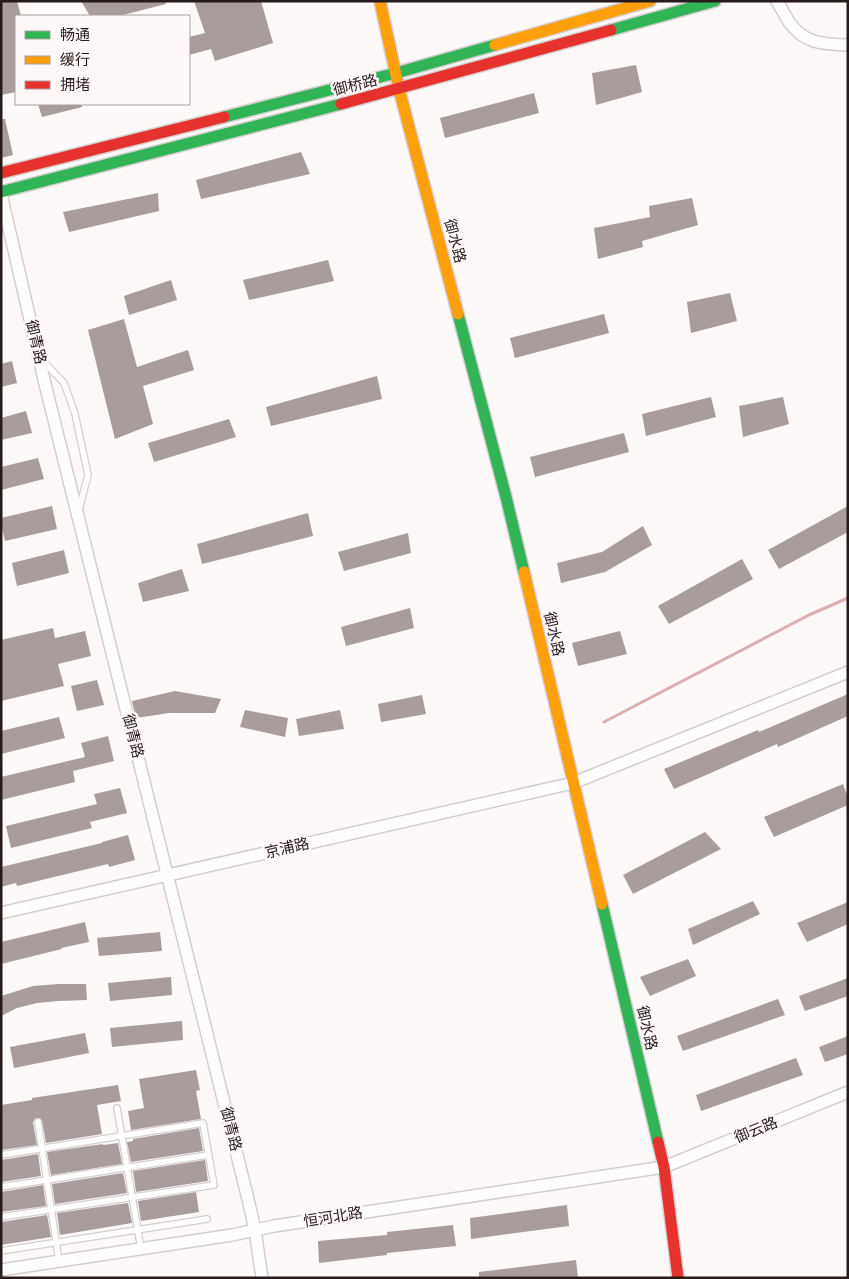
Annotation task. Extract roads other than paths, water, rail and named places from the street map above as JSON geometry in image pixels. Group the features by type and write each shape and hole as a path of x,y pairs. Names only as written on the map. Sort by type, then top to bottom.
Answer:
{"main road":[{"name":"御水路","path":"380,1 399,89 506,497 664,1167 678,1278"},
{"name":"御桥路","path":"1,173 396,73 650,1"},
{"name":"御桥路","path":"1,193 399,89 715,1"}],"street":[{"path":"777,1 796,31 807,39 830,45 848,45"},
{"name":"御青路","path":"1,193 39,357 255,1230 262,1278"},
{"name":"京浦路","path":"1,913 573,783 848,672"},
{"name":"御云路","path":"664,1167 848,1092"},
{"name":"恒河北路","path":"1,1270 232,1235 274,1226 664,1167"}],"lane":[{"path":"39,357 64,383 75,414 88,475 78,514"},
{"path":"117,1108 141,1249"},
{"path":"38,1122 60,1261"},
{"path":"1,1155 203,1123 214,1185 1,1218"},
{"path":"1,1187 208,1155"},
{"path":"1,1251 207,1219"}],"waterway":[{"path":"604,722 809,615 848,598"}]}
